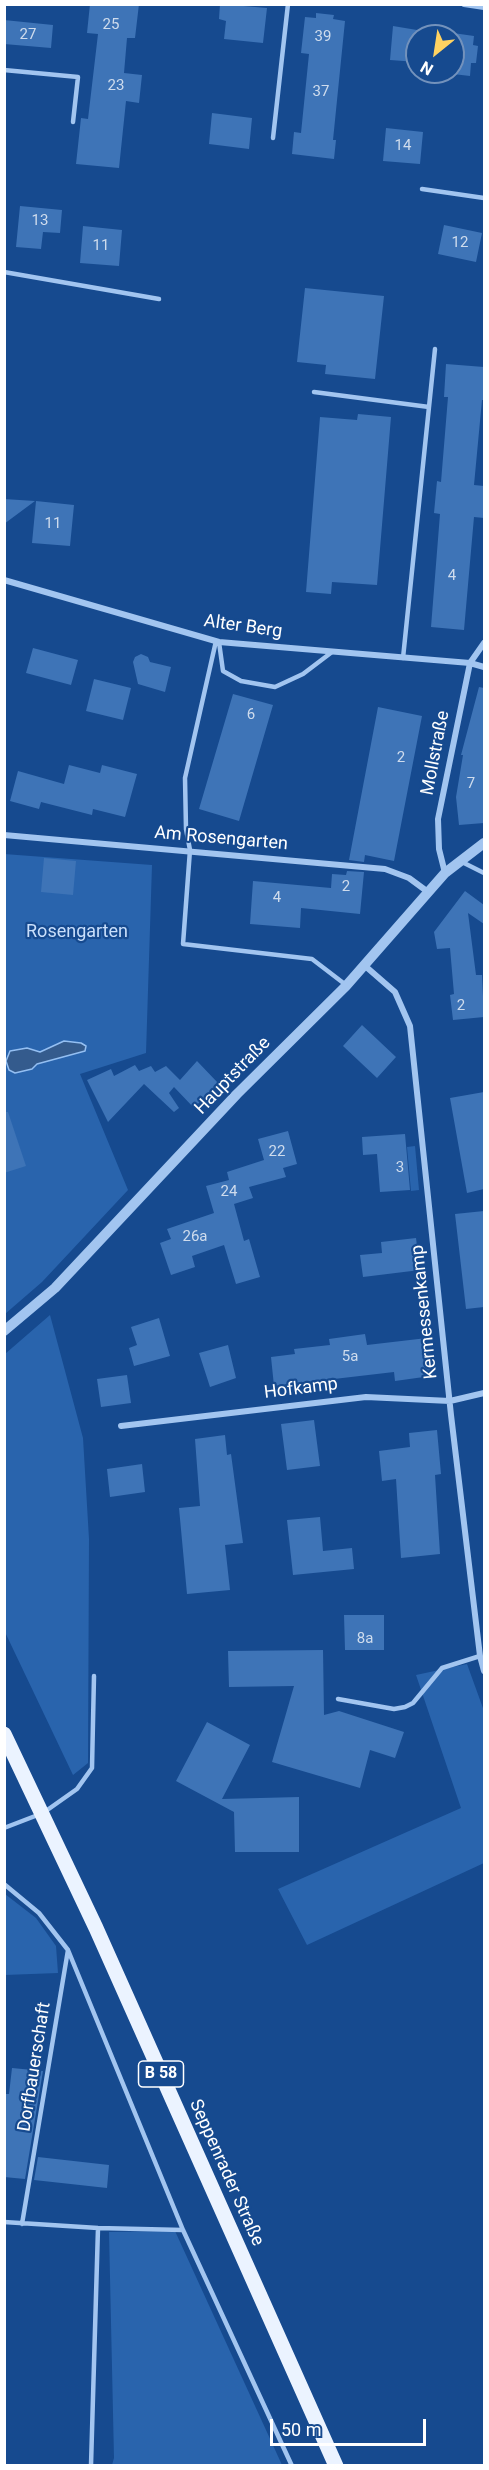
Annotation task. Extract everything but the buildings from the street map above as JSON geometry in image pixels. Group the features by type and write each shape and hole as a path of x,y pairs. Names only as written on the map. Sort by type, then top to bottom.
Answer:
{"main road":[{"name":"Seppenrader Straße","path":"4,1734 43,1813 336,2466"}],"street":[{"path":"464,4 484,7"},
{"name":"Alter Berg","path":"4,580 217,641 470,663 484,667"},
{"name":"Mollstraße","path":"445,873 439,849 438,819 470,663 484,644"},
{"name":"Am Rosengarten","path":"4,835 385,869 409,878 428,892"},
{"name":"Hauptstraße","path":"4,1332 55,1288 237,1094 346,986 445,873 484,843"},
{"name":"Kermessenkamp","path":"364,965 395,992 410,1026 450,1401 484,1671"},
{"name":"Hofkamp","path":"121,1426 366,1397 450,1401 484,1393"}],"lane":[{"path":"273,138 288,4"},
{"path":"4,70 78,77 73,122"},
{"path":"422,189 484,198"},
{"path":"4,272 159,299"},
{"path":"403,658 435,349"},
{"path":"314,392 429,407"},
{"path":"217,641 223,670 242,681 275,687 303,674 332,652"},
{"path":"217,641 185,778 186,829 190,850 183,944 312,959 346,986"},
{"path":"459,860 484,873"},
{"path":"338,1698 394,1709 405,1707 413,1703 442,1668 482,1655"},
{"path":"4,1828 43,1813 77,1789 92,1768 94,1676"},
{"path":"4,1884 39,1913 68,1950 183,2230 292,2466"},
{"name":"Dorfbauerschaft","path":"22,2224 68,1950"},
{"path":"4,2222 183,2230"},
{"path":"91,2465 98,2228"}],"green space":[{"name":"Rosengarten","path":"4,854 152,865 146,1053 80,1074 128,1190 42,1282 5,1314"},
{"path":"415,1146 419,1190 411,1191 407,1147"},
{"path":"50,1315 83,1438 89,1539 88,1763 73,1775 4,1630 5,1354"},
{"path":"467,1664 484,1711 484,1863 307,1945 278,1889 461,1808 416,1675"},
{"path":"5,1894 36,1918 56,1946 58,1973 5,1975"},
{"path":"175,2231 282,2465 112,2465 114,2458 109,2232"}],"shaded area":[{"path":"64,1041 81,1043 86,1046 85,1051 37,1064 32,1069 15,1073 9,1070 6,1061 10,1051 27,1048 40,1052"}]}
